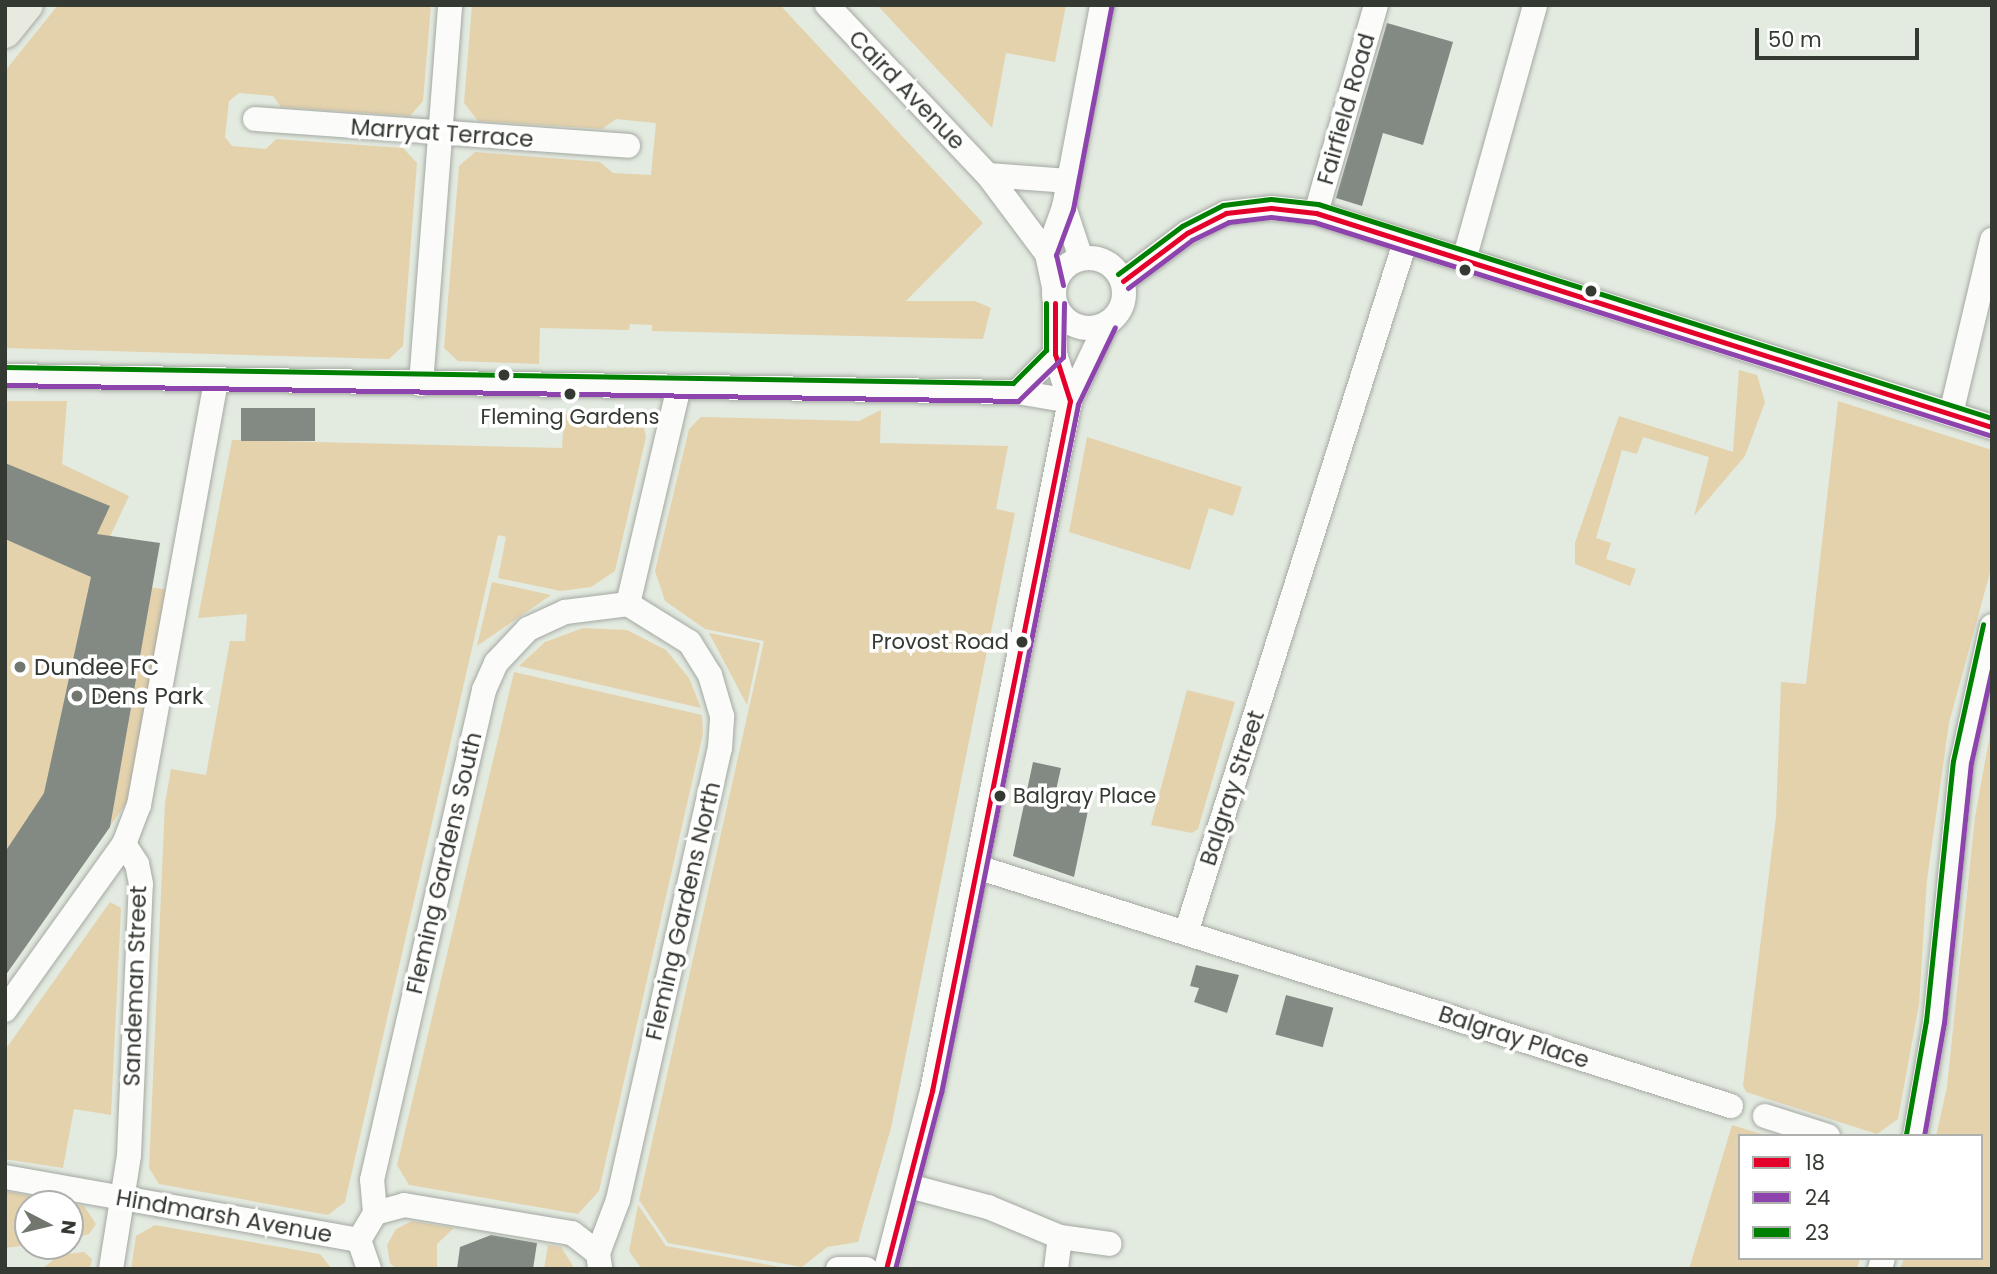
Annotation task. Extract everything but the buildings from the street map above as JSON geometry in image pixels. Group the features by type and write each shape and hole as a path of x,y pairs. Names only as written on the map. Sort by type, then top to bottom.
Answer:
{"main road":[{"path":"5,32 27,5"}],"street":[{"path":"421,384 450,5"},
{"name":"Caird Avenue","path":"828,5 988,175 1047,254"},
{"path":"1070,401 1055,354 1055,295 1047,254 1064,208 1102,5"},
{"name":"Fairfield Road","path":"1316,213 1376,5"},
{"path":"1464,260 1535,5"},
{"name":"Marryat Terrace","path":"255,119 628,146"},
{"path":"988,175 1069,181"},
{"path":"1064,208 1081,258"},
{"path":"1122,281 1187,233 1226,213 1271,208 1316,213 1992,427"},
{"path":"1951,414 1992,240"},
{"name":"Balgray Street","path":"1186,933 1405,242"},
{"path":"886,1269 909,1186 977,867 1070,401 1107,323 1122,305 1122,281 1106,261 1081,258 1063,269 1055,295"},
{"path":"1055,295 1076,326 1107,323"},
{"path":"1017,392 1055,354"},
{"path":"5,376 678,390 1017,392 1070,401"},
{"path":"5,1010 124,844 139,805 216,380"},
{"path":"628,604 678,390"},
{"name":"Fleming Gardens South","path":"376,1213 372,1180 484,690 496,663 528,629 565,612 628,604"},
{"name":"Fleming Gardens North","path":"599,1261 618,1200 720,748 722,716 710,675 689,642 628,604"},
{"path":"1915,1134 1936,1022 1962,762 1992,625"},
{"name":"Sandeman Street","path":"111,1269 122,1198 141,884 124,844"},
{"name":"Balgray Place","path":"977,867 1731,1106"},
{"path":"1765,1116 1822,1134"},
{"name":"Hindmarsh Avenue","path":"5,1177 359,1240"},
{"path":"909,1186 988,1206 1060,1237 1110,1244"},
{"path":"376,1213 404,1205 572,1233 599,1261"},
{"name":"Hindmarsh Avenue","path":"359,1240 376,1213"},
{"path":"1056,1269 1060,1237"},
{"name":"Hindmarsh Avenue","path":"359,1240 369,1269"},
{"path":"838,1269 866,1269"}],"shaded area":[{"path":"58,5 431,5 423,101 410,116 281,107 273,96 239,93 229,101 225,137 232,146 266,149 276,139 403,148 417,163 403,346 389,359 5,348 5,71"},
{"path":"472,5 780,5 983,223 906,301 975,301 991,308 983,339 652,331 652,325 630,324 629,330 540,328 539,364 458,361 444,348 459,166 475,152 600,162 613,173 651,175 656,123 616,119 602,129 478,121 464,103"},
{"path":"877,5 1066,5 1055,62 1006,53 992,128"},
{"path":"1739,370 1757,375 1765,402 1745,456 1694,516 1709,457 1643,437 1637,454 1622,450 1596,538 1611,543 1606,559 1636,569 1630,586 1575,564 1575,543 1619,416 1733,452"},
{"name":"Dens Park","path":"5,401 67,401 62,464 129,496 93,573 102,581 170,590 127,802 5,976"},
{"path":"1838,401 1992,450 1992,565 1949,723 1927,880 1919,1004 1898,1119 1877,1134 1746,1092 1743,1085 1776,817 1781,682 1806,684"},
{"path":"881,410 880,443 1008,446 996,509 1015,513 891,1128 858,1242 827,1247 802,1267 668,1243 639,1200 764,641 705,629 665,601 655,571 689,429 701,417 859,421"},
{"path":"564,414 633,416 643,423 646,437 615,571 591,587 561,591 498,578 506,537 498,535 345,1202 328,1215 159,1184 149,1168 165,803 171,769 206,775 230,641 245,641 247,614 198,618 232,440 562,448"},
{"path":"1087,437 1242,487 1233,516 1209,508 1190,570 1069,532"},
{"path":"492,582 551,595 477,646"},
{"path":"583,628 627,630 666,650 689,678 701,708 519,666 545,642"},
{"path":"709,633 760,643 747,705"},
{"path":"514,672 702,715 703,734 599,1191 578,1214 409,1185 397,1165"},
{"path":"1187,690 1235,702 1198,829 1192,833 1151,825"},
{"path":"1992,723 1992,1269 1900,1269 1903,1260 1983,1260 1983,1134 1936,1134 1947,1087 1975,817"},
{"path":"110,902 121,908 111,1115 74,1109 63,1168 5,1159 5,1050"},
{"path":"1732,1125 1761,1134 1738,1134 1738,1260 1859,1260 1857,1269 1689,1269"},
{"path":"5,1191 14,1193 14,1247 5,1248"},
{"path":"638,1205 666,1246 791,1269 641,1268 629,1251"},
{"path":"84,1206 96,1224 89,1234 84,1236"},
{"path":"412,1221 454,1228 437,1244 437,1269 396,1269 390,1263 387,1245 396,1229"},
{"path":"155,1225 320,1254 332,1269 131,1269 136,1236"},
{"path":"548,1245 561,1247 575,1269 544,1269"},
{"path":"84,1252 92,1259 90,1269 42,1269 53,1260 84,1260"}],"transit line":[{"name":"24","path":"1063,285 1056,255 1073,209 1111,7"},
{"name":"23","path":"1118,274 1182,226 1223,205 1271,199 1318,204 1992,418"},
{"name":"18","path":"1123,281 1187,233 1226,213 1271,208 1316,213 1992,427"},
{"name":"24","path":"1128,288 1192,240 1229,222 1271,217 1314,222 1989,435"},
{"name":"23","path":"5,367 1013,383 1046,350 1046,303"},
{"name":"18","path":"886,1269 932,1091 1070,401 1055,354 1055,303"},
{"name":"24","path":"5,385 1018,401 1063,357 1064,303"},
{"name":"24","path":"895,1269 941,1093 1078,404 1115,327"},
{"name":"23","path":"1906,1134 1926,1021 1953,761 1983,624"},
{"name":"24","path":"1924,1134 1944,1023 1971,763 1992,668"}],"place":[{"name":"Fleming Gardens","path":"570,394"},
{"name":"Provost Road","path":"1022,642"},
{"name":"Dundee FC","path":"20,667"},
{"name":"Dens Park","path":"77,696"},
{"name":"Balgray Place","path":"1000,796"}]}
